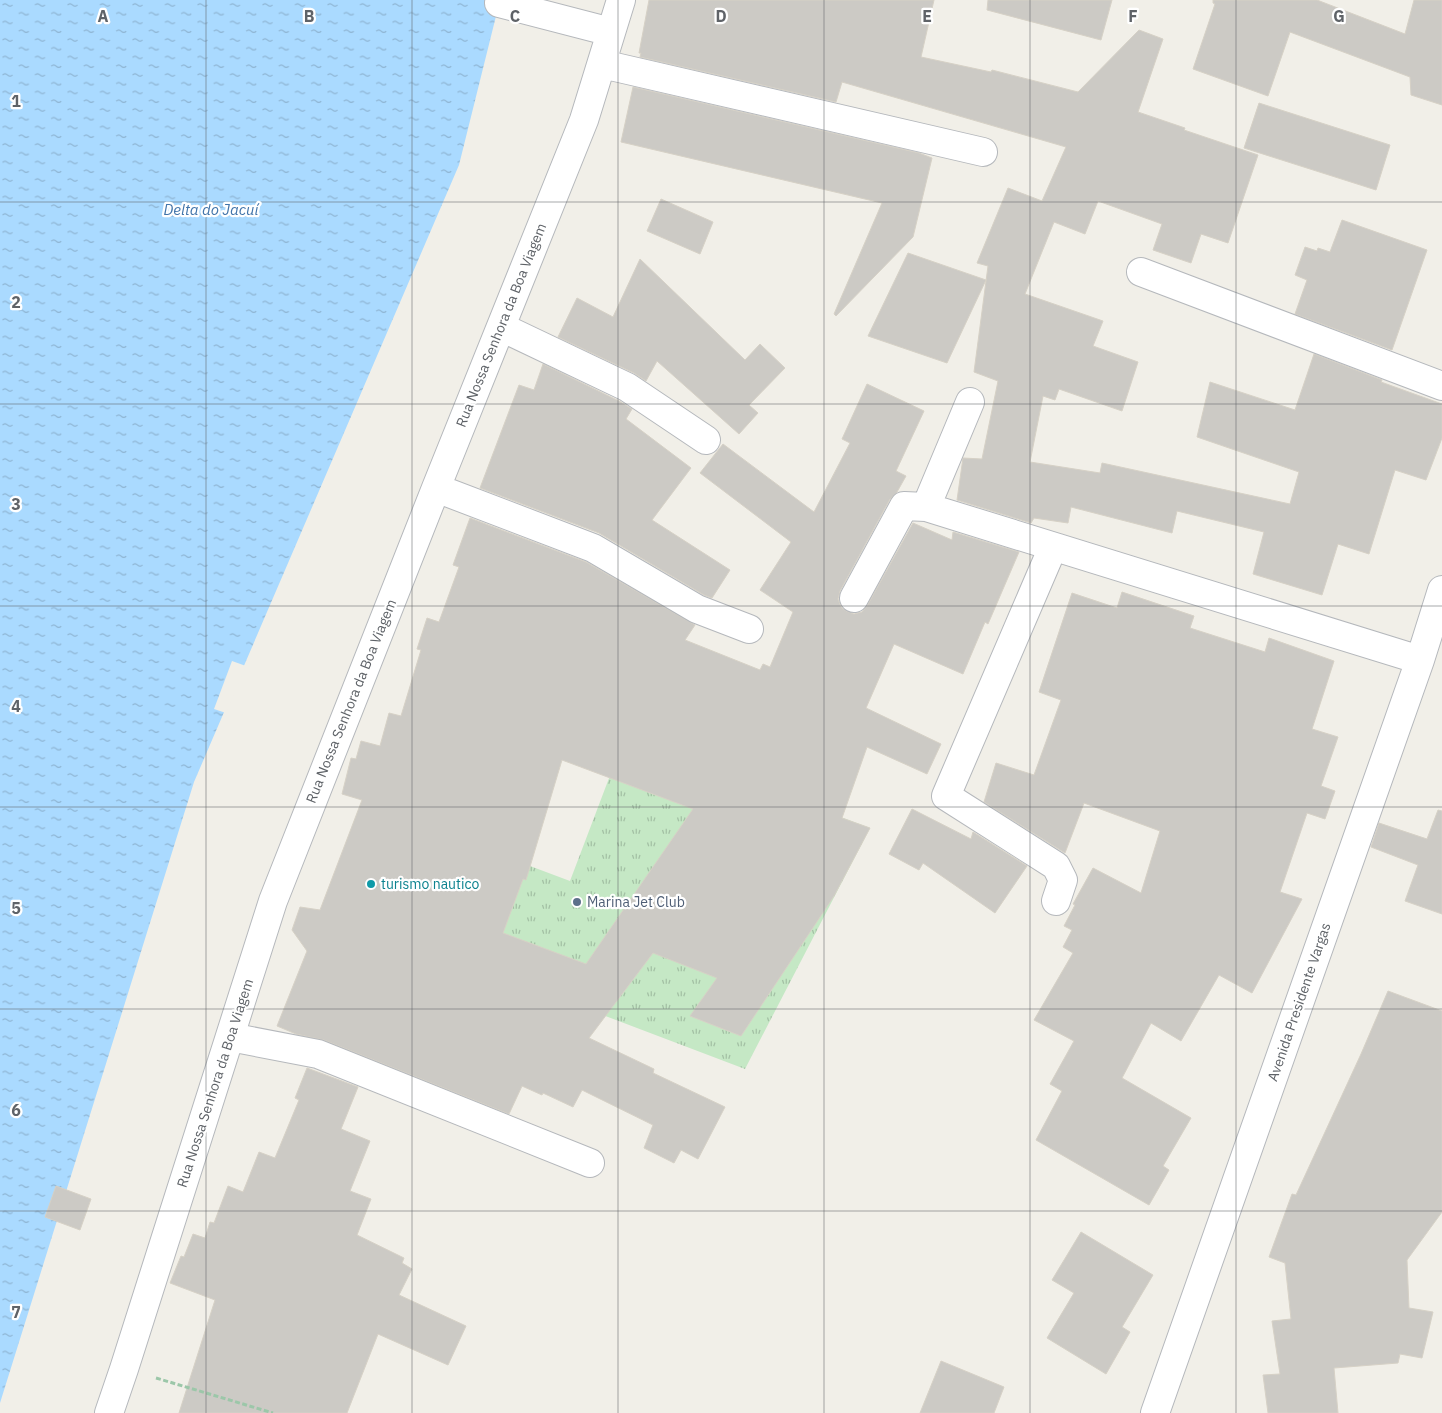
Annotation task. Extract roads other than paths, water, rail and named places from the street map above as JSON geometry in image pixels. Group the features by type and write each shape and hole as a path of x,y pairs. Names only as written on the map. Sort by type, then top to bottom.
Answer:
{"street":[{"name":"Rua Nossa Senhora da Boa Viagem","path":"108,1413 124,1369 280,882 584,120 621,0"},
{"path":"499,3 611,32"},
{"path":"602,64 983,152"},
{"path":"1141,272 1442,386"},
{"path":"501,327 627,387 706,440"},
{"path":"926,507 970,402"},
{"path":"436,488 593,548 697,609 749,629"},
{"path":"854,598 904,506 926,507 1420,660"},
{"path":"1053,547 946,796 1056,866 1063,880 1056,901"},
{"name":"Avenida Presidente Vargas","path":"1155,1413 1420,660 1442,590"},
{"path":"230,1037 318,1054 590,1162"}],"water":[{"name":"Delta do Jacuí","path":"0,0 500,0 459,165 194,782 0,1403"}],"place":[{"name":"turismo nautico","path":"371,884"},
{"name":"Marina Jet Club","path":"577,902"}]}
